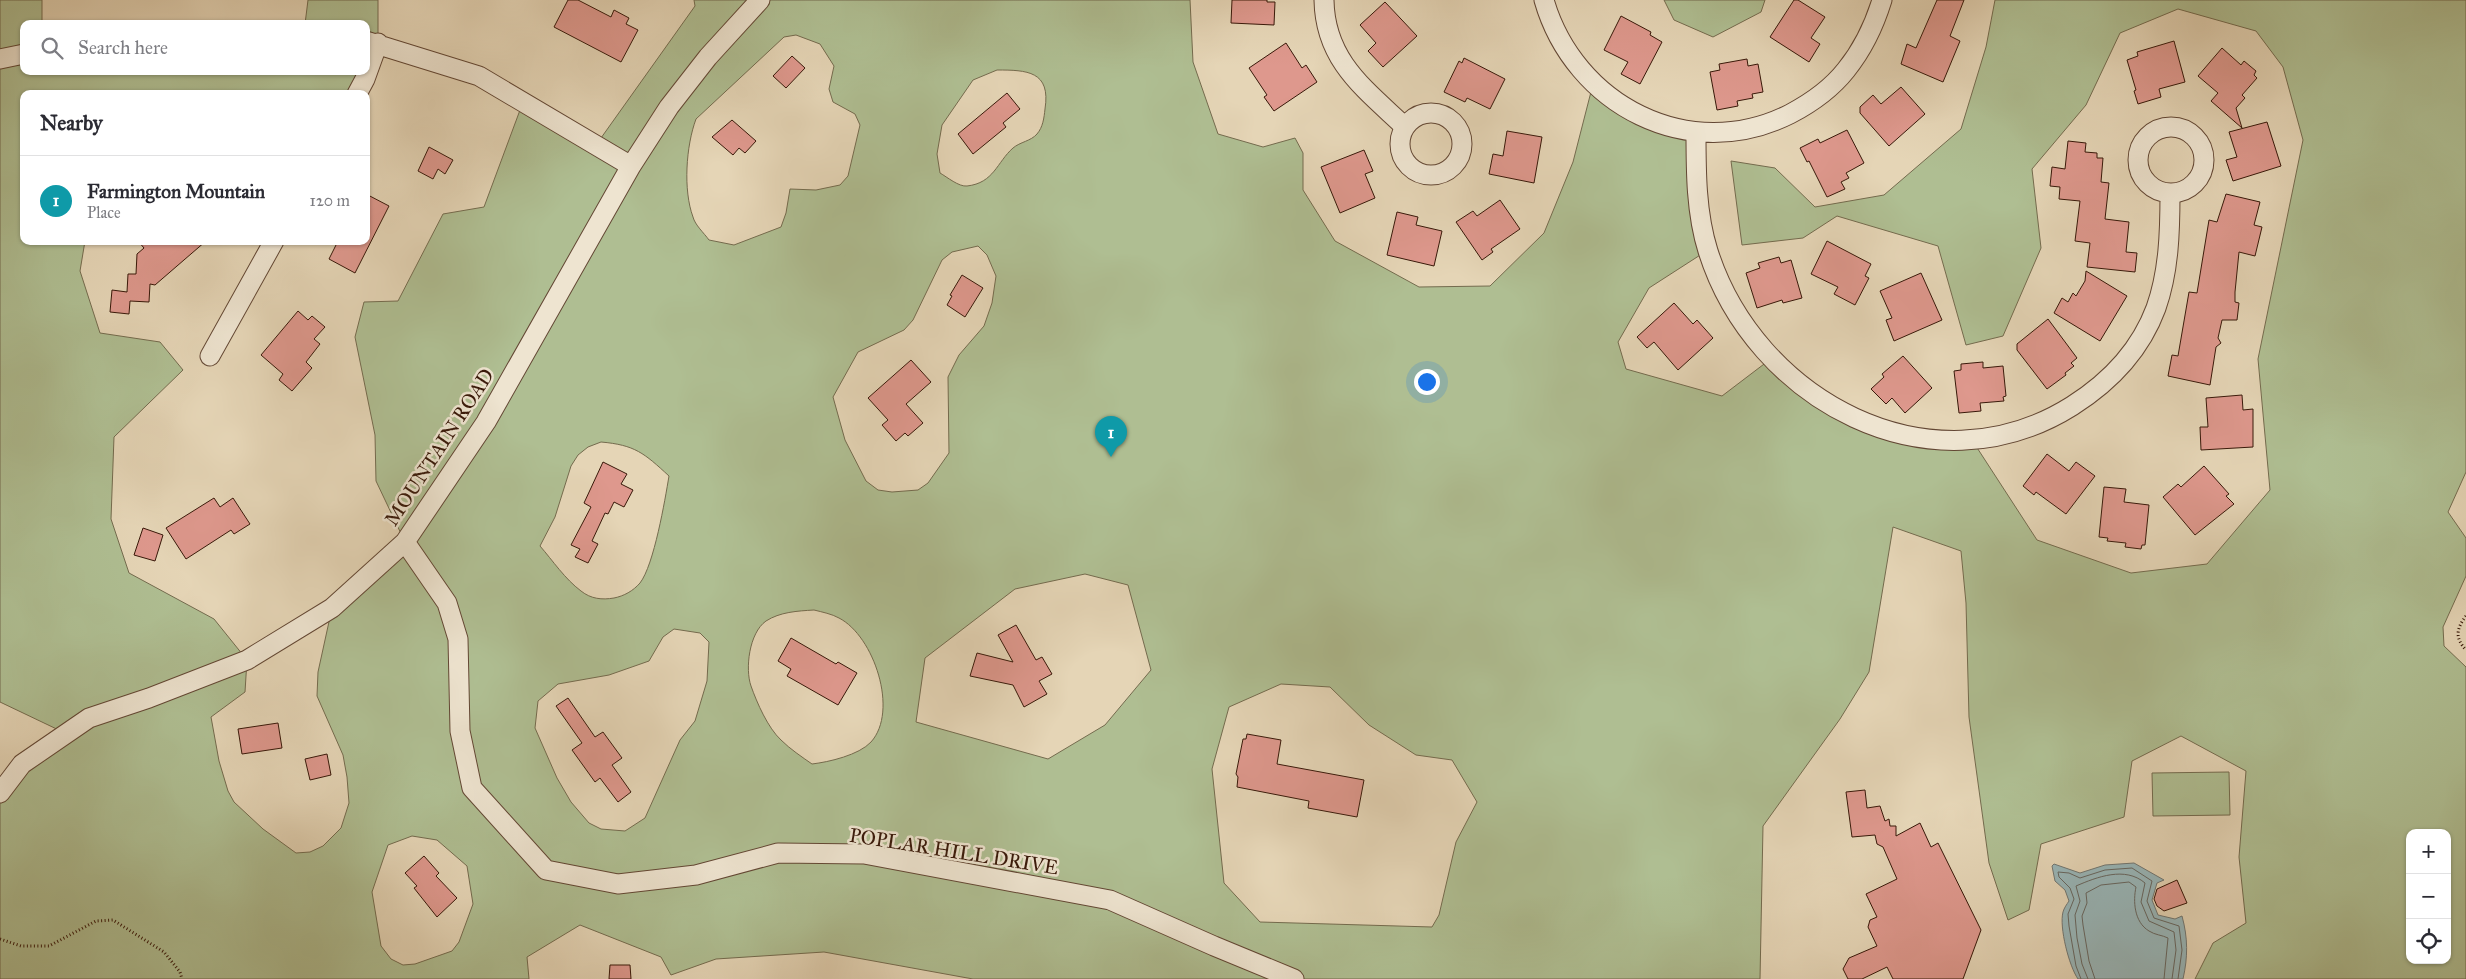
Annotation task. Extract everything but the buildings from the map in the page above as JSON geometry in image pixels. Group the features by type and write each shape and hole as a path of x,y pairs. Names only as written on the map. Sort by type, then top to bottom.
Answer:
{"street":[{"name":"MOUNTAIN ROAD","path":"0,793 22,764 89,718 149,698 247,660 325,612 405,542 486,422 631,166 669,107 708,57 760,0"},
{"path":"1324,0 1328,31 1342,63 1352,77 1405,127"},
{"path":"1544,0 1558,37 1573,62 1593,84 1616,103 1642,118 1669,127 1696,132 1724,132 1751,128 1778,120 1803,108 1825,92 1845,72 1866,41 1882,0"},
{"path":"372,42 479,76 631,166"},
{"path":"0,59 20,55"},
{"path":"359,90 366,75"},
{"path":"1696,132 1696,175 1701,216 1708,250 1722,286 1742,320 1764,350 1790,377 1857,420 1892,432 1932,440 1972,440 2011,434 2048,420 2069,408 2114,376 2140,341 2156,308 2165,274 2170,236 2170,193"},
{"path":"210,356 272,245"},
{"name":"POPLAR HILL DRIVE","path":"405,542 447,603 458,639 460,731 472,788 546,870 618,884 696,875 778,853 864,854 1110,900 1294,979"}],"path":[{"path":"2466,616 2458,627 2457,635 2460,644 2466,650"},
{"path":"0,939 21,946 49,946 96,921 113,920 164,952 180,972 182,979"}],"green space":[{"path":"0,0 42,0 42,20 20,20 20,75 365,75 359,90 20,90 20,245 84,245 80,271 100,333 160,342 183,370 114,437 111,519 129,573 214,619 247,660 245,692 211,717 219,761 228,791 234,802 263,829 296,853 310,852 323,846 341,828 349,803 343,755 317,696 318,672 332,608 405,542 376,481 375,435 355,337 364,302 398,301 443,214 484,207 523,102 596,145 695,6 694,0 1190,0 1193,62 1218,134 1263,147 1295,138 1303,153 1303,190 1335,241 1419,287 1490,286 1544,233 1573,162 1593,84 1696,132 1708,250 1649,288 1618,342 1626,369 1722,396 1772,358 1857,420 1972,440 2037,540 2131,573 2207,564 2270,490 2258,359 2303,140 2283,67 2256,31 2178,9 2120,33 2086,105 2032,169 2041,248 2003,336 1966,345 1938,246 1837,216 1803,238 1742,245 1731,161 1775,168 1815,207 1884,195 1961,129 1986,47 1995,0 2466,0 2466,472 2448,512 2466,538 2466,576 2443,627 2444,646 2466,667 2466,979 2195,979 2213,943 2246,923 2239,857 2246,771 2181,736 2132,761 2124,817 2041,844 2029,910 2008,920 1989,863 1969,717 1966,603 1961,551 1893,527 1869,672 1840,719 1763,826 1760,979 973,979 824,952 716,959 671,975 661,957 580,925 527,957 529,979 0,979 0,788 65,733 0,702","holes":["796,35 820,44 834,66 829,89 833,102 855,114 860,125 848,176 840,185 816,190 790,189 786,213 781,227 734,245 709,240 694,220 688,194 688,155 696,119 784,37","997,70 1027,72 1040,80 1046,96 1043,122 1035,136 1013,148 983,181 967,186 960,185 940,173 937,154 942,125 973,80","978,246 987,255 996,276 992,303 984,326 959,355 948,377 949,453 928,483 918,490 892,492 878,490 866,481 845,440 833,397 858,352 904,330 913,320 942,260 952,252","601,442 631,448 653,461 669,476 658,532 645,574 640,583 631,591 614,598 601,599 585,594 564,575 540,546 555,517 571,466 578,455 588,447","1085,574 1128,585 1151,670 1105,725 1048,759 916,722 925,658 1015,589","814,610 830,614 852,627 872,657 879,675 883,712 879,729 866,747 835,760 812,764 776,735 763,715 749,679 750,652 756,634 766,621 789,612","674,629 700,633 709,642 707,681 695,721 680,740 645,818 625,831 601,829 589,823 571,802 557,778 535,728 538,701 558,684 609,675 649,661 663,637","1281,684 1330,687 1369,725 1416,755 1452,760 1477,802 1456,842 1439,915 1432,927 1260,922 1224,883 1212,769 1229,707","412,836 437,840 467,866 473,904 459,942 452,951 415,964 403,965 391,959 381,946 372,892 388,845"]},
{"path":"308,0 378,0 378,43 370,62 370,20 306,20"},
{"path":"1664,0 1765,0 1761,12 1713,37 1674,20"},
{"path":"2229,772 2230,815 2153,816 2152,773"}],"water":[{"path":"2134,863 2164,880 2157,883 2152,900 2158,915 2175,919 2182,916 2187,948 2183,979 2078,979 2068,956 2062,927 2063,912 2069,901 2065,890 2055,881 2052,866 2054,864 2080,873 2105,865"}],"place":[{"name":"Farmington Mountain","path":"1111,457"}]}
